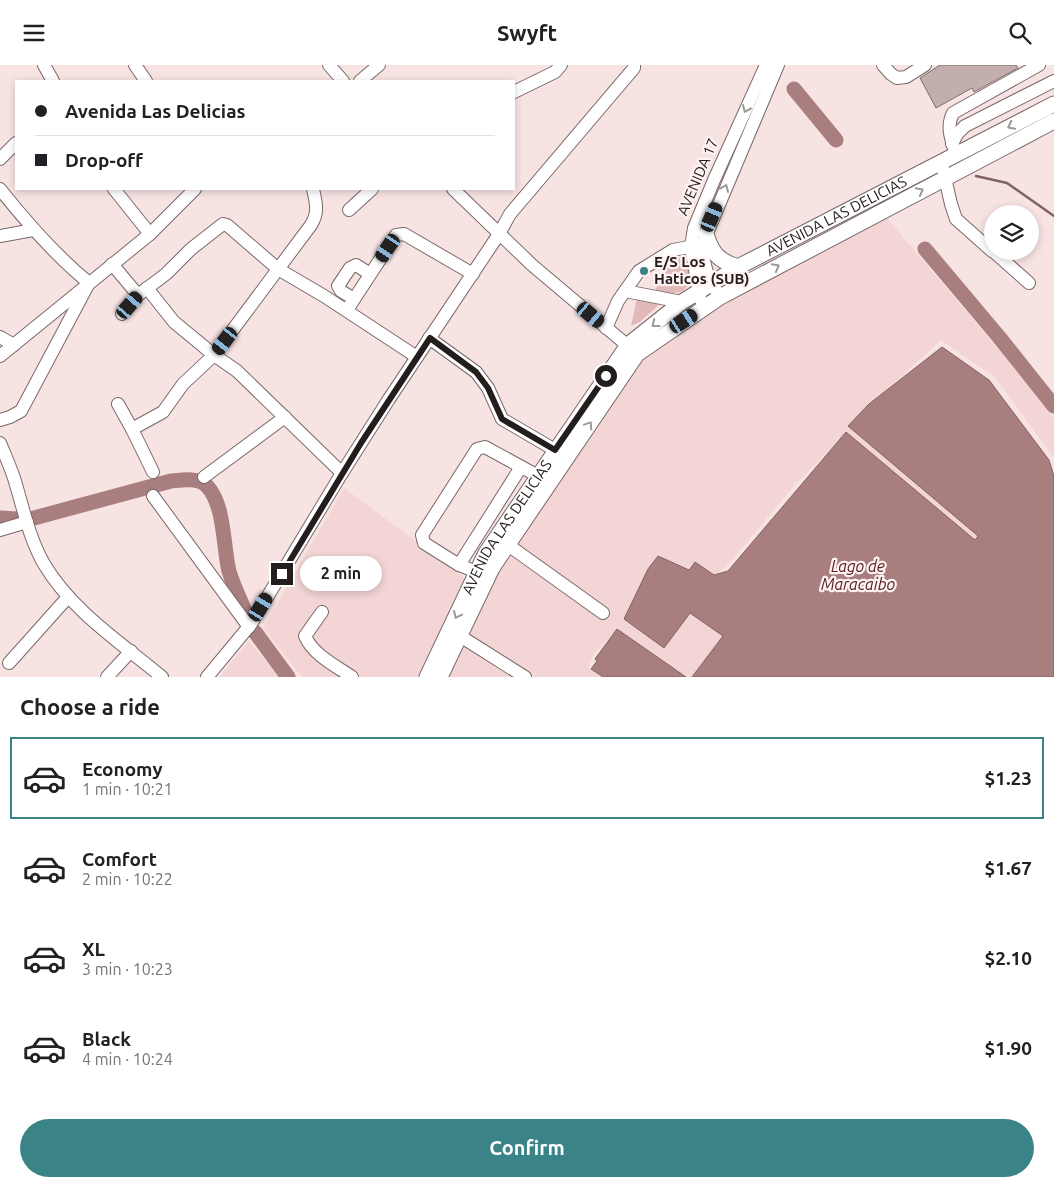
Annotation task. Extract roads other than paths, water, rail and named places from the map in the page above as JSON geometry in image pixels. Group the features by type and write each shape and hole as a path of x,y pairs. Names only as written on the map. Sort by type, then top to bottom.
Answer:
{"main road":[{"name":"AVENIDA LAS DELICIAS","path":"427,677 486,553 538,476 564,445 632,349 682,302 738,267 941,162 954,149 1054,104"},
{"name":"AVENIDA LAS DELICIAS","path":"632,349 720,297 1054,121"},
{"path":"700,242 710,247 721,261 738,267"},
{"name":"AVENIDA LAS DELICIAS","path":"440,677 492,568 508,545 564,445"}],"street":[{"path":"44,65 52,80"},
{"path":"135,65 145,80"},
{"path":"329,65 341,80"},
{"path":"361,80 379,65"},
{"path":"515,92 555,73 560,65"},
{"path":"207,677 249,627 342,473 499,234 510,214 634,68 634,65"},
{"name":"AVENIDA 17","path":"720,297 711,283 703,260 700,242 694,228 766,65"},
{"name":"AVENIDA 17","path":"704,308 698,292 700,242 778,65"},
{"path":"883,65 897,78 906,77 925,65"},
{"path":"954,149 949,129 949,121 953,113 1039,65"},
{"path":"954,149 956,134 965,126 1054,81"},
{"path":"0,159 15,144"},
{"path":"941,162 956,219 984,243"},
{"path":"0,189 33,230 68,266 89,283"},
{"path":"115,190 150,234"},
{"path":"0,356 150,234 195,190"},
{"path":"132,429 163,412 183,384 214,355 316,217 317,209 313,190"},
{"path":"349,210 371,190"},
{"path":"454,190 532,265 632,349"},
{"path":"122,314 143,292 166,274 191,249 223,224 227,225 278,269 347,310 417,357"},
{"path":"0,236 33,230"},
{"path":"347,310 396,235 400,233 473,274"},
{"path":"606,328 618,301 639,271 673,250 700,242"},
{"path":"1003,260 1029,283"},
{"path":"112,264 174,322 237,371 342,473"},
{"path":"354,299 341,291 338,286 350,268 356,265 370,275"},
{"path":"0,420 21,411 89,283"},
{"path":"625,291 682,302"},
{"path":"0,337 14,345"},
{"path":"430,338 476,372 488,388 502,419 564,445"},
{"path":"118,404 153,472"},
{"path":"204,477 285,417"},
{"path":"0,443 14,477 27,522 44,564 68,597 106,632 162,677"},
{"path":"477,572 459,565 424,543 422,535 477,449 485,447 538,476"},
{"path":"459,565 521,467"},
{"path":"153,496 249,627"},
{"path":"0,530 27,522"},
{"path":"508,545 603,613"},
{"path":"9,663 68,597"},
{"path":"322,612 305,636 312,649 352,677"},
{"path":"460,636 525,677"},
{"path":"107,677 131,651"}],"water":[{"name":"Lago de Maracaibo","path":"942,347 989,380 1049,460 1054,476 1054,677 692,677 723,636 690,613 664,648 624,619 648,569 658,556 689,570 695,562 714,575 728,571 846,432 975,540 978,536 848,426 869,404"},
{"path":"617,629 686,677 603,677 591,669 597,661 595,659"}],"waterway":[{"path":"794,89 836,140"},
{"path":"976,176 1007,183 1054,216"},
{"path":"925,249 1054,406"},
{"path":"34,518 171,481 199,481 207,486 217,504 223,527 229,571 249,621"},
{"path":"0,518 17,519"},
{"path":"255,632 288,677"}],"place":[{"name":"E/S Los Haticos (SUB)","path":"644,271"}]}
